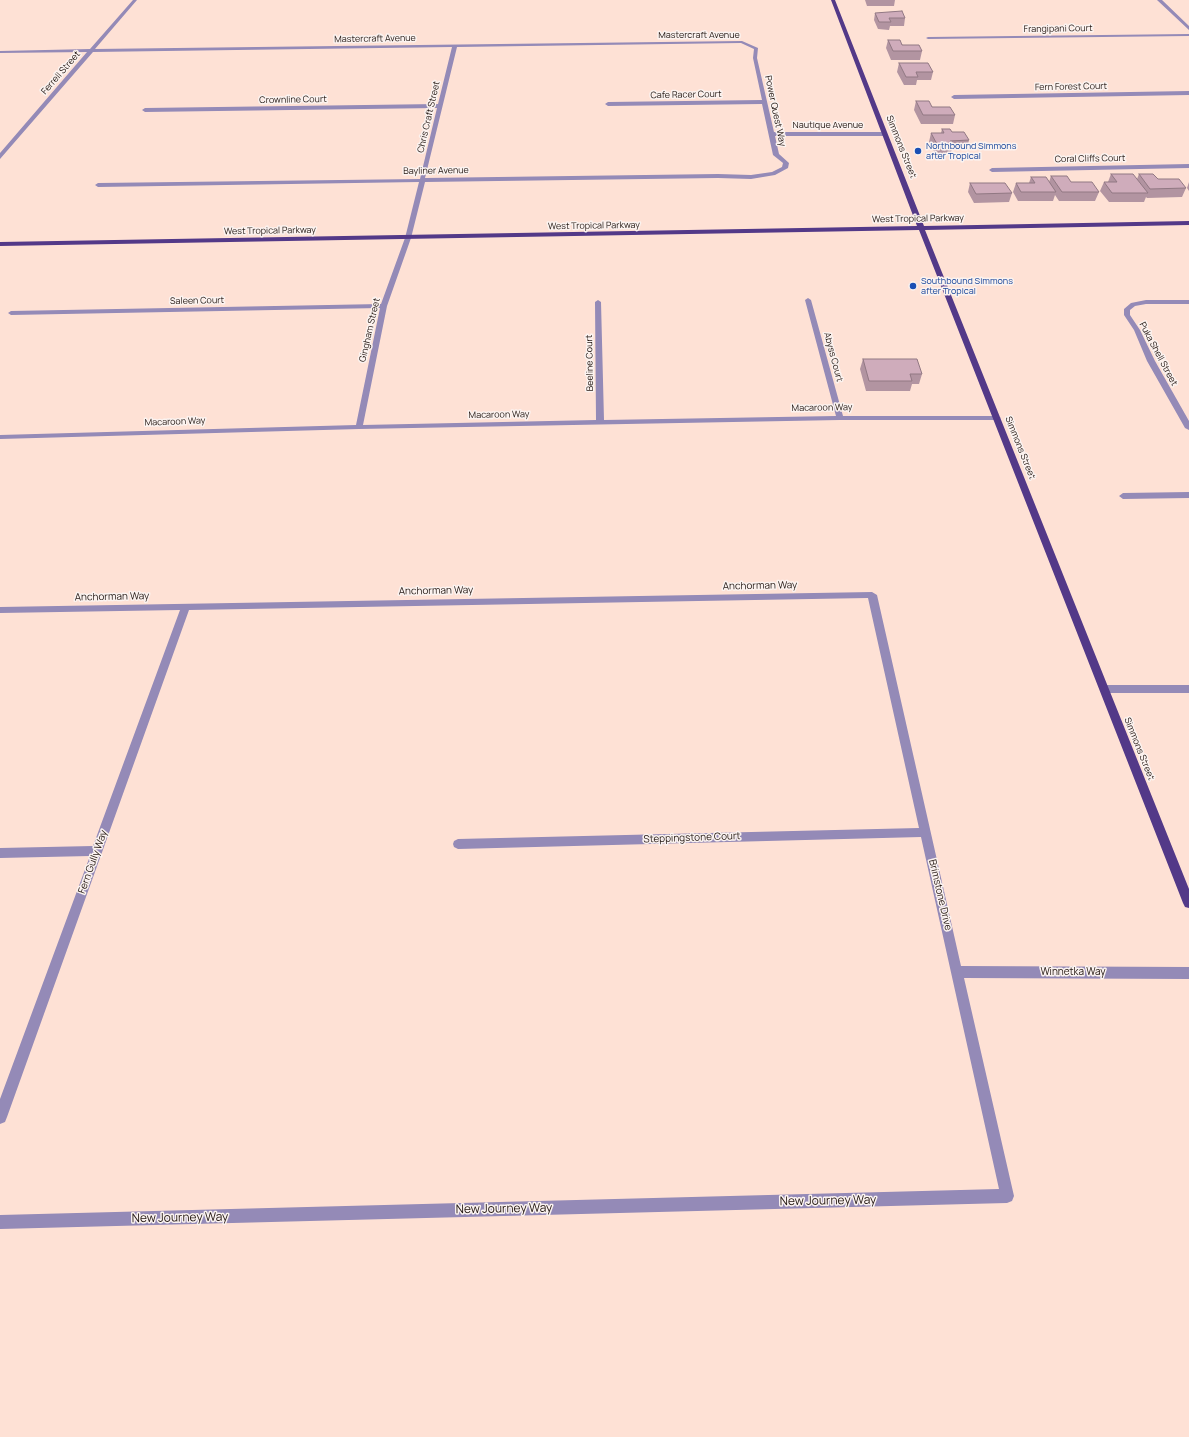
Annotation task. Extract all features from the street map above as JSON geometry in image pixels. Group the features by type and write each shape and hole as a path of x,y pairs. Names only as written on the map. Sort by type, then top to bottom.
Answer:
{"main road":[{"name":"Simmons Street","path":"833,0 884,134 1189,903"},
{"name":"West Tropical Parkway","path":"0,244 408,238 1189,223"}],"street":[{"name":"Ferrell Street","path":"0,157 134,0"},
{"path":"1159,0 1189,29"},
{"name":"Frangipani Court","path":"928,38 1189,35"},
{"name":"Mastercraft Avenue","path":"0,52 731,42 749,44"},
{"name":"Power Quest Way","path":"749,44 756,48 755,58 776,155 786,164 785,168 773,174"},
{"name":"Chris Craft Street","path":"408,238 455,46"},
{"name":"Fern Forest Court","path":"954,97 1189,93"},
{"name":"Cafe Racer Court","path":"608,104 765,102"},
{"name":"Crownline Court","path":"145,110 440,106"},
{"name":"Nautique Avenue","path":"772,134 884,134"},
{"name":"Coral Cliffs Court","path":"992,170 1189,166"},
{"name":"Bayliner Avenue","path":"98,185 718,176 751,177 773,174"},
{"name":"Gingham Street","path":"359,428 384,306 408,238"},
{"name":"Abyss Court","path":"808,300 840,418"},
{"name":"Beeline Court","path":"598,302 600,423"},
{"name":"Puka Shell Street","path":"1189,302 1146,302 1133,304 1127,308 1127,315 1137,330 1152,361 1189,428"},
{"name":"Saleen Court","path":"11,313 384,306"},
{"name":"Macaroon Way","path":"0,437 840,418 997,418"},
{"path":"1123,496 1189,495"},
{"name":"Anchorman Way","path":"0,610 872,595"},
{"name":"Brimstone Drive","path":"872,595 1007,1196"},
{"name":"Fern Gully Way","path":"0,1117 186,607"},
{"path":"1105,689 1189,689"},
{"name":"Steppingstone Court","path":"458,844 925,832"},
{"path":"0,852 97,851"},
{"name":"Winnetka Way","path":"957,972 1189,972"},
{"name":"New Journey Way","path":"0,1222 1007,1196"}],"building":[{"path":"902,11 905,18 889,18 891,22 879,22 875,13"},
{"path":"888,40 900,40 902,45 919,45 922,51 893,51"},
{"path":"899,63 928,63 933,72 916,72 918,77 906,77"},
{"path":"916,101 929,101 932,107 950,107 955,115 923,115"},
{"path":"942,129 950,129 952,132 964,132 969,140 950,141 953,146 938,146 931,133 944,133"},
{"path":"1111,174 1133,174 1148,193 1112,193 1104,182 1117,182"},
{"path":"1139,174 1153,174 1158,179 1179,179 1186,188 1150,189"},
{"path":"1051,176 1067,176 1071,182 1092,182 1099,192 1062,192"},
{"path":"1031,177 1046,177 1056,192 1021,192 1016,183 1035,183"},
{"path":"970,183 1005,183 1012,193 976,194"},
{"path":"863,359 917,359 922,374 910,374 912,381 869,381"}],"place":[{"name":"Northbound Simmons after Tropical","path":"918,151"},
{"name":"Southbound Simmons after Tropical","path":"913,286"}]}
